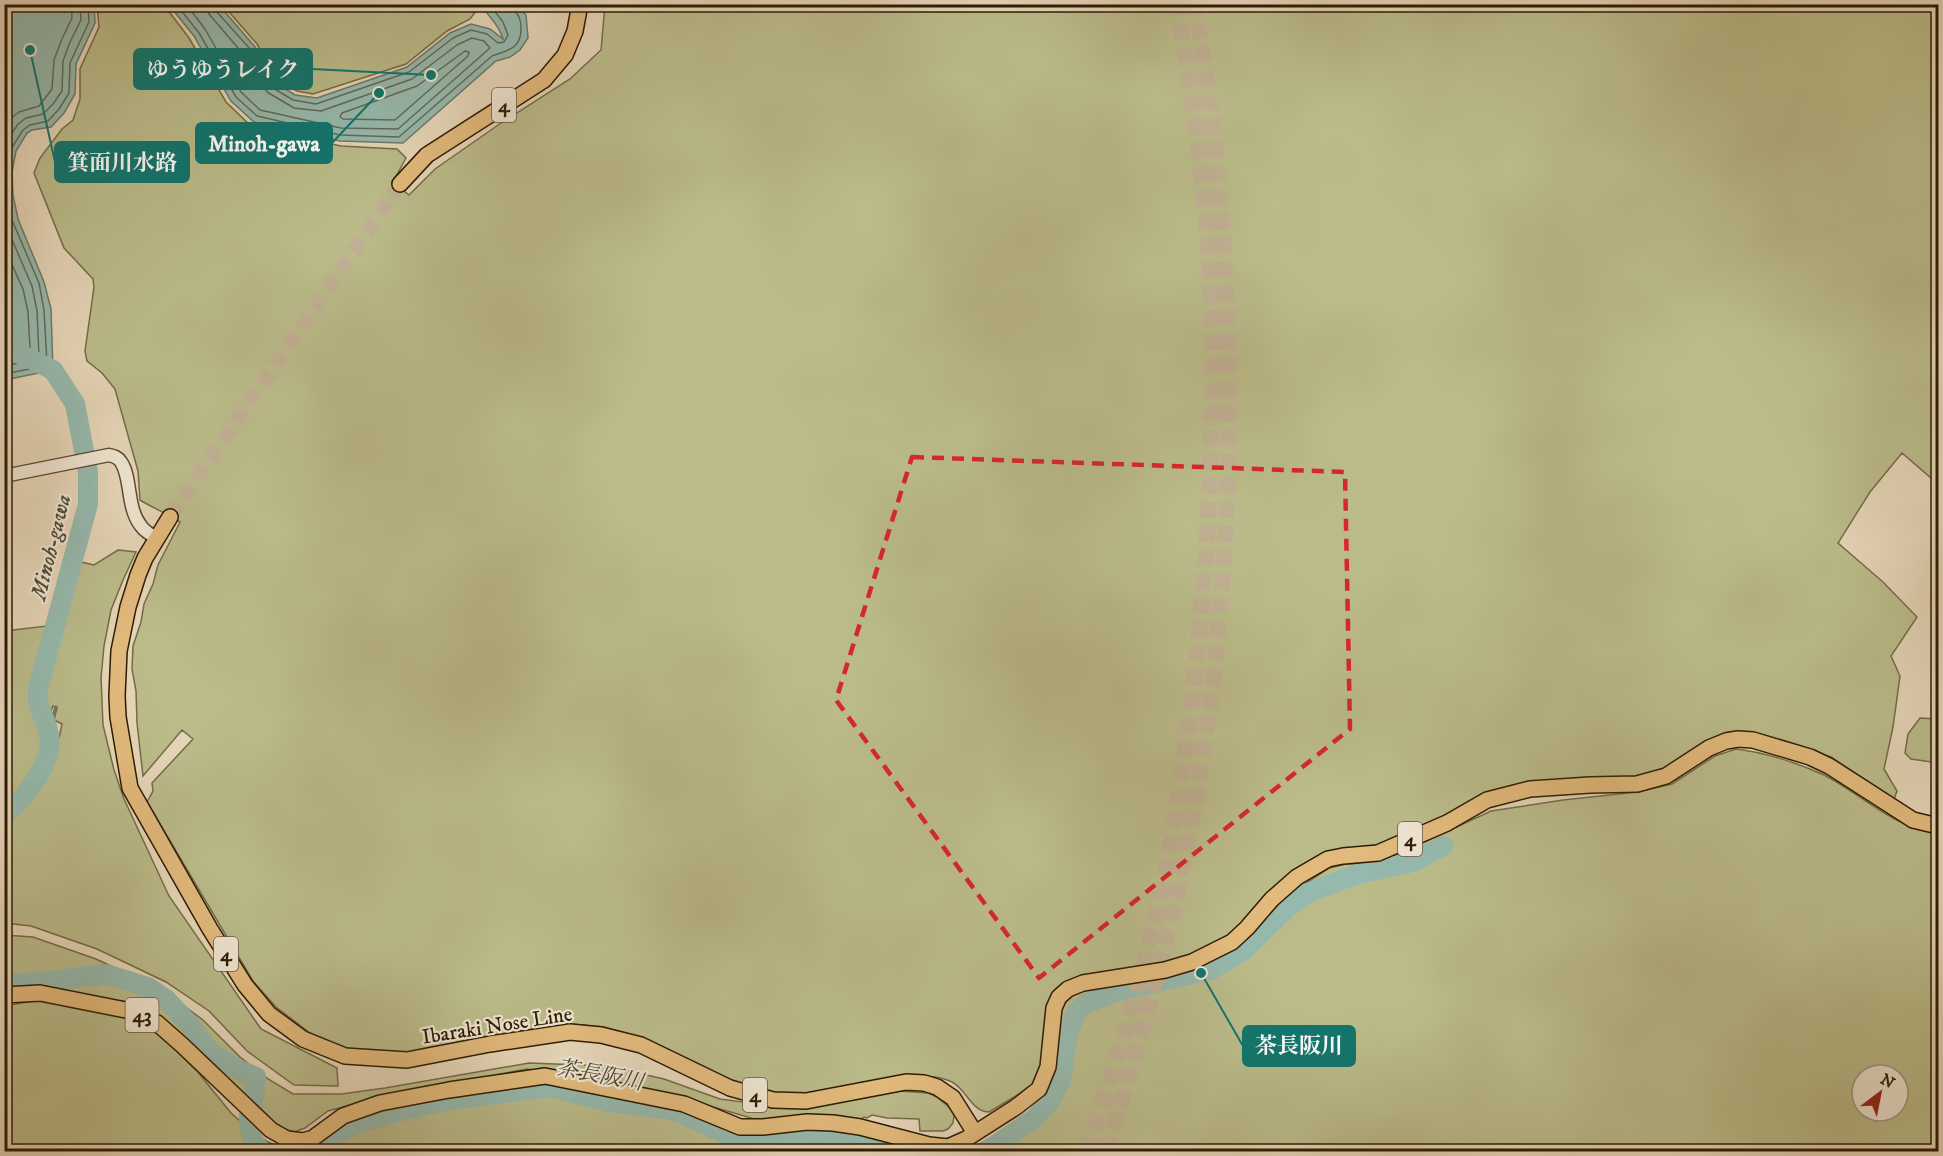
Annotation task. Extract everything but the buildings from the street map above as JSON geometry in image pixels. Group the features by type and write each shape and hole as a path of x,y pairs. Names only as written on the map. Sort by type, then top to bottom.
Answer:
{"main road":[{"name":"4","path":"400,184 427,155 544,80 565,55 575,32 580,4"},
{"name":"Ibaraki Nose Line","path":"170,517 138,575 128,607 119,651 117,696 120,733 130,788 245,986 269,1014 303,1039 345,1056 408,1060 570,1032 601,1035 641,1045 730,1088 773,1100 806,1101 906,1083 926,1083 953,1098 975,1133"},
{"name":"4","path":"975,1133 1026,1101 1039,1089 1048,1067 1052,1013 1059,997 1068,989 1080,984 1165,970 1192,962 1232,942 1272,899 1297,877 1328,859 1378,853 1447,823 1487,800 1530,789 1637,784 1666,776 1709,748 1738,739 1753,740 1810,757 1829,766 1913,820 1938,826"},
{"name":"43","path":"4,995 40,993 136,1012 157,1023 279,1136 300,1142 313,1138 349,1113 380,1103 545,1076 684,1104 740,1127 807,1122 833,1123 860,1127 935,1147 952,1146 975,1133"}],"street":[{"path":"4,476 112,456 120,460 123,466 134,514 155,541"}],"highlighted area":[{"path":"912,457 1345,472 1350,729 1039,978 836,700"}],"green space":[{"path":"97,5 164,5 189,38 226,102 252,127 341,146 397,149 406,158 393,182 409,195 435,169 570,79 601,50 605,5 1938,5 1938,484 1902,453 1870,492 1838,543 1883,582 1917,617 1891,656 1900,676 1884,769 1897,791 1894,799 1831,757 1752,733 1662,772 1635,779 1590,777 1530,783 1376,849 1342,850 1267,896 1228,938 1191,958 1105,973 1047,1009 1043,1062 1037,1078 1029,1088 989,1112 978,1108 952,1082 928,1076 913,1076 806,1096 772,1096 735,1083 643,1038 604,1027 569,1024 521,1031 407,1055 346,1048 310,1033 276,1007 253,981 147,802 153,791 152,783 193,739 182,730 143,776 132,669 133,646 144,604 158,565 180,522 140,500 138,471 115,389 102,373 87,361 85,351 94,287 93,279 64,248 34,173 40,158 62,129 73,120 80,99 80,69 99,27"},
{"path":"223,5 472,5 476,11 470,19 447,31 406,64 313,94 297,91 280,82 257,44"},
{"path":"118,550 136,552 111,610 101,678 103,725 124,799 169,896 261,1029 337,1068 338,1086 294,1085 247,1051 209,1011 166,982 97,949 31,926 5,923 5,823 27,802 43,779 59,739 62,724 54,720 57,708 53,706 49,716 44,701 44,688 67,601 70,600 81,562 94,565"},
{"path":"46,626 31,685 33,710 41,734 40,753 32,774 19,793 5,807 5,631"},
{"path":"1920,718 1938,719 1938,763 1911,759 1905,753 1908,734"},
{"path":"1736,749 1792,762 1824,775 1893,818 1923,830 1938,832 1938,1151 966,1152 1023,1118 1049,1094 1055,1070 1058,1016 1061,1006 1068,997 1076,992 1172,974 1246,955 1282,906 1300,887 1329,868 1346,864 1379,863 1491,811 1637,792 1672,784 1715,756"},
{"path":"4,935 33,937 96,959 162,990 203,1020 240,1057 268,1079 293,1094 341,1094 529,1063 607,1066 664,1079 720,1099 785,1107 822,1105 899,1091 928,1093 950,1108 954,1115 953,1123 943,1131 920,1131 919,1119 872,1115 859,1121 761,1121 663,1092 527,1069 386,1096 328,1111 305,1128 294,1132 280,1128 166,1021 139,1005 33,986 5,988"},
{"path":"38,1000 90,1006 154,1029 197,1071 231,1113 268,1142 290,1151 309,1151 366,1114 407,1104 530,1088 752,1137 803,1128 854,1133 916,1151 5,1152 5,1006"}],"water":[{"path":"5,4 94,5 95,23 76,64 75,94 64,113 51,127 27,133 16,151 12,172 13,195 18,219 44,282 51,309 53,370 5,380"},
{"path":"169,5 219,5 255,47 277,84 295,95 317,98 407,67 450,33 471,24 490,29 503,39 499,28 482,5 516,5 526,15 528,38 520,50 510,57 496,61 403,143 340,141 254,122 231,101 194,36"}],"waterway":[{"name":"Minoh-gawa","path":"4,346 53,370 75,404 88,472 88,504 38,689 39,705 50,741 48,753 38,777 13,808 4,815"},
{"path":"48,728 56,707"},
{"name":"茶長阪川","path":"985,1152 1035,1118 1050,1101 1061,1080 1072,1023 1077,1012 1085,1004 1116,992 1213,969 1243,951 1288,907 1308,893 1354,875 1413,862 1443,846"},
{"name":"茶長阪川","path":"4,984 44,982 106,974 148,987 166,999 211,1052 233,1067 256,1077 249,1126 254,1141 264,1152"},
{"name":"茶長阪川","path":"298,1152 356,1124 394,1113 443,1101 550,1087 609,1102 673,1110 745,1143 781,1136 823,1134 895,1152"}],"tunnel":[{"path":"1086,1152 1133,1002 1150,941 1163,879 1184,756 1203,583 1211,426 1211,304 1201,175 1177,4"},
{"path":"1105,1152 1143,1028 1184,860 1208,717 1219,616 1226,514 1229,411 1227,309 1210,105 1195,4"},
{"path":"170,517 400,184"}],"place":[{"name":"箕面川水路","path":"30,50"},
{"name":"ゆうゆうレイク","path":"431,75"},
{"name":"Minoh-gawa","path":"379,93"},
{"name":"茶長阪川","path":"1201,973"}]}
